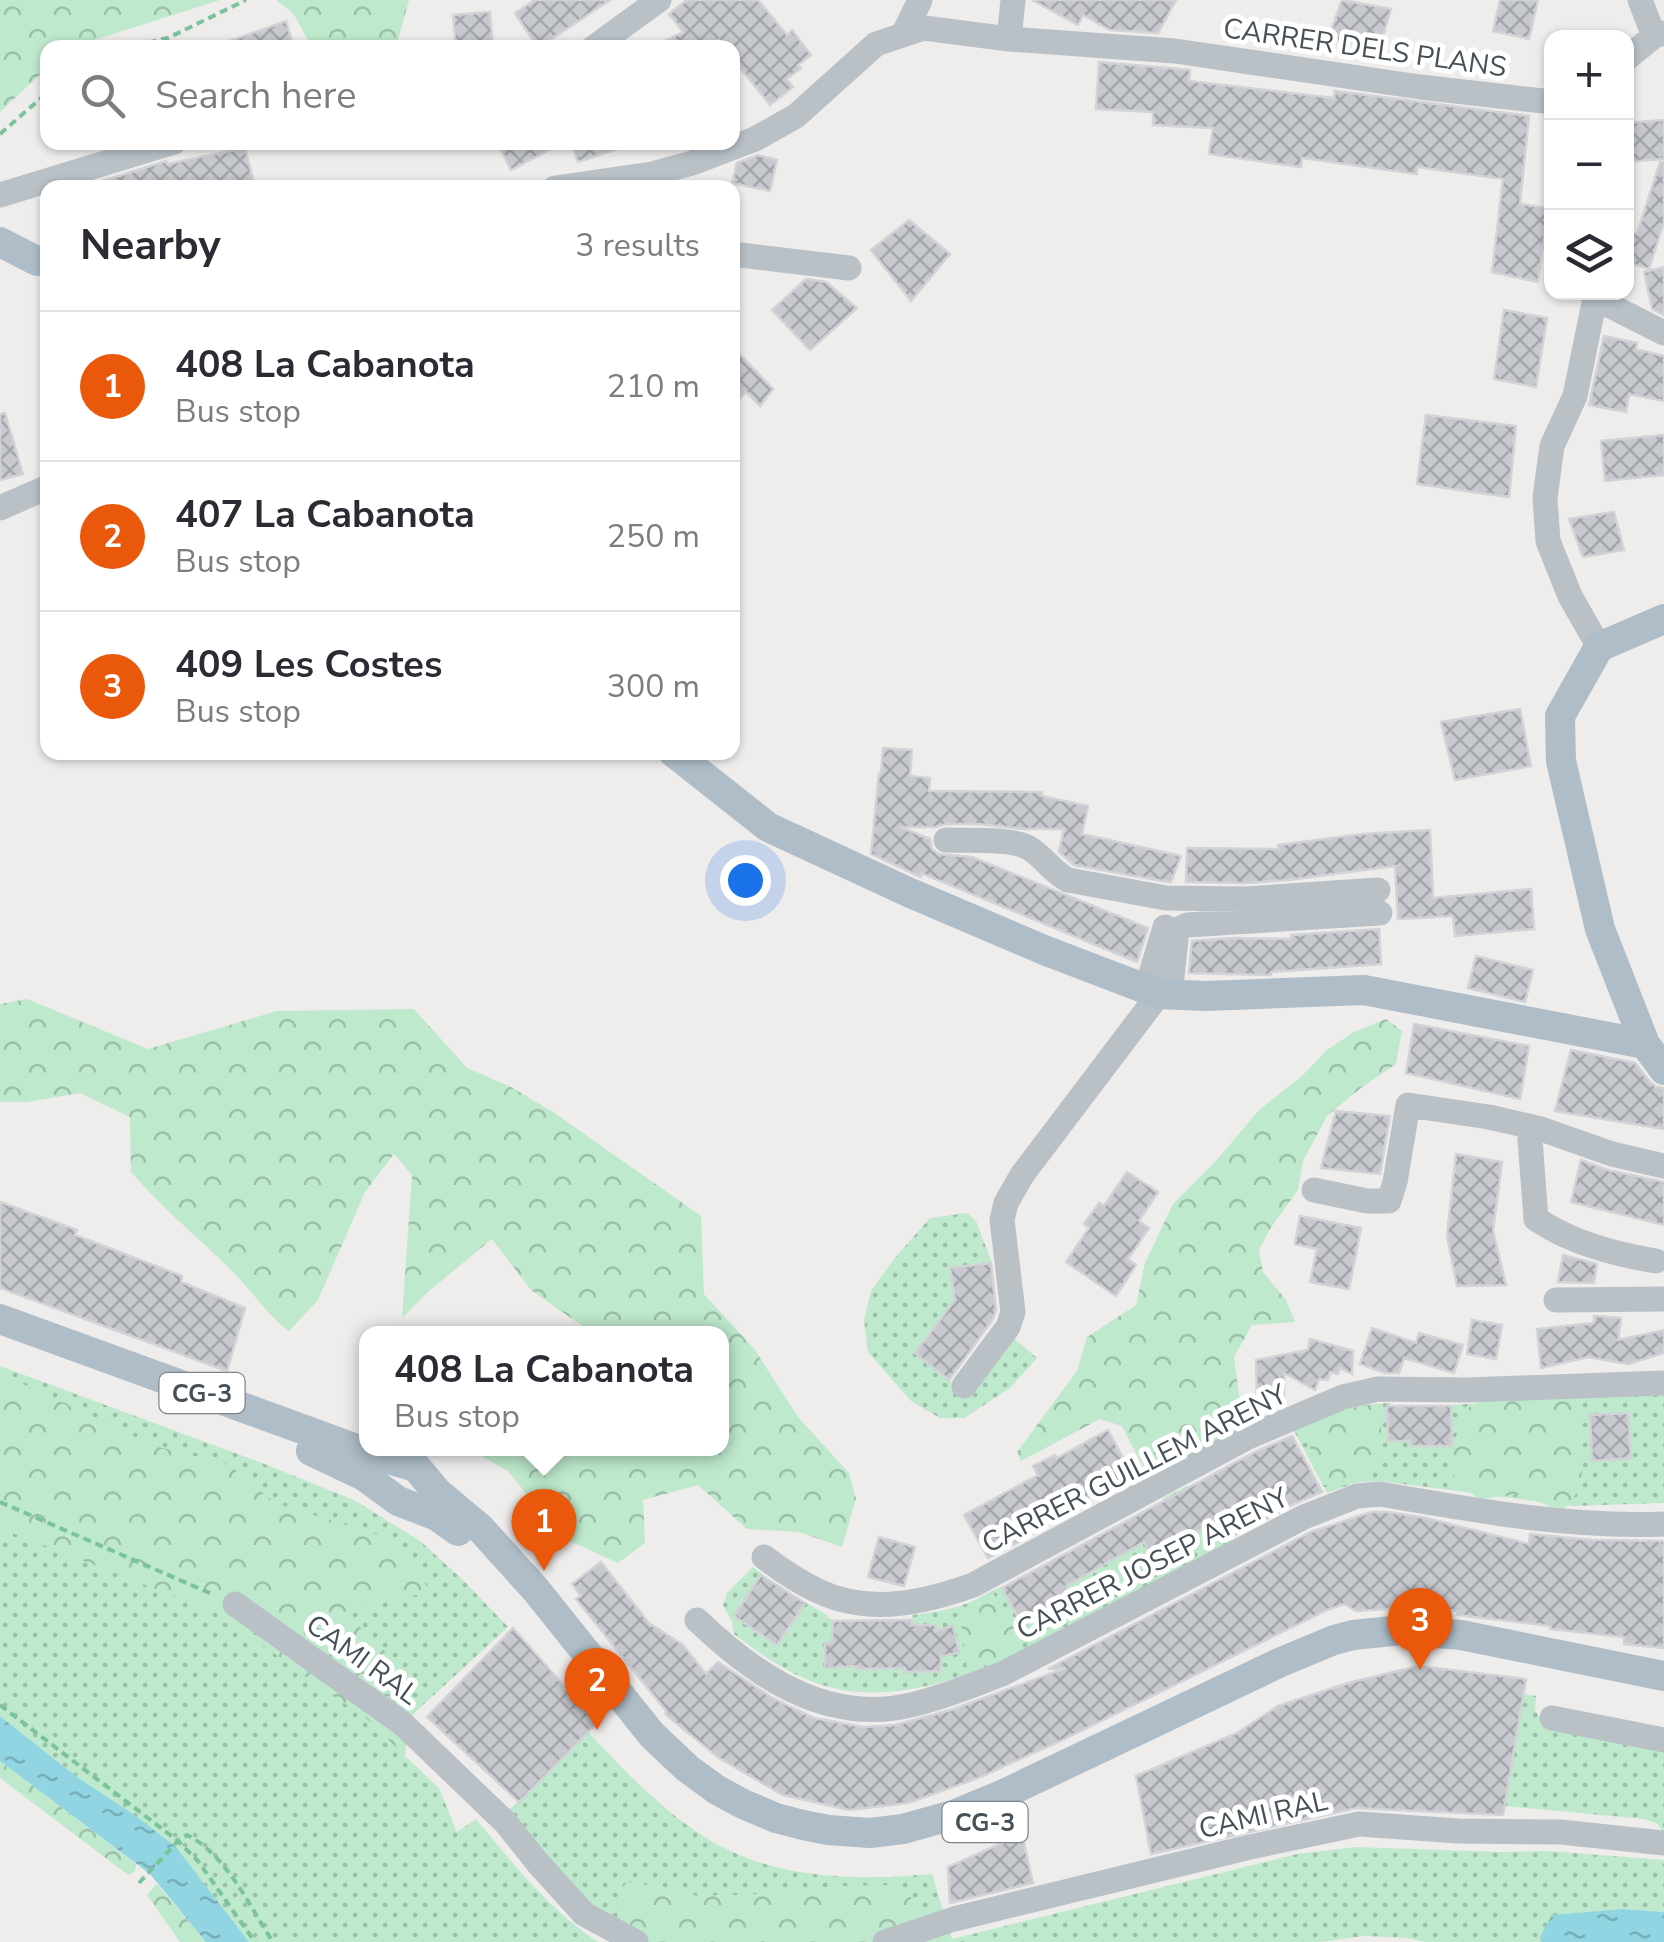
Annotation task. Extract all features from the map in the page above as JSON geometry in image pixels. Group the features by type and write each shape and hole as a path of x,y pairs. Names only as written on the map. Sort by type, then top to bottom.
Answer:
{"main road":[{"path":"0,242 40,262"},
{"path":"1664,619 1599,647 1560,716 1562,760 1600,929 1645,1044 1664,1070"},
{"path":"683,760 768,826 908,892 1158,993 1205,996 1364,990 1645,1044"},
{"name":"CG-3","path":"0,1319 359,1450"},
{"name":"CG-3","path":"0,1335 281,1438 336,1462 436,1516 484,1553 519,1590 653,1759 718,1810 785,1838 824,1846 890,1848 982,1824 1324,1659 1360,1650 1451,1650 1664,1691"},
{"name":"CG-3","path":"376,1456 413,1468 480,1528 536,1590 631,1711 686,1768 717,1790 776,1818 828,1830 870,1833 903,1829 953,1815 1281,1662 1353,1635 1402,1630 1461,1634 1664,1676"},
{"path":"397,1498 386,1483 389,1472 398,1466 413,1468"}],"street":[{"path":"604,40 659,0"},
{"path":"740,144 796,116 876,44 904,32 920,0"},
{"path":"1009,39 1013,0"},
{"path":"1634,53 1659,34 1640,0"},
{"name":"CARRER DELS PLANS","path":"904,32 924,28 1009,39 1174,51 1544,101"},
{"path":"49,180 148,150"},
{"path":"610,180 652,174 726,150"},
{"path":"0,195 40,183"},
{"path":"740,255 850,268"},
{"path":"1594,300 1574,396 1552,446 1545,498 1548,541 1570,596 1599,647"},
{"path":"1604,300 1664,332"},
{"path":"0,508 40,490"},
{"path":"946,840 1022,844 1068,880 1166,898 1379,901 1187,925 1177,930 1158,993 1022,1175 1006,1203 1002,1220 1013,1312 1008,1327 964,1386"},
{"path":"1158,993 1166,898"},
{"path":"1314,1190 1366,1202 1389,1201 1396,1182 1408,1105 1529,1126 1612,1154 1664,1166"},
{"path":"1529,1126 1536,1218 1574,1239 1616,1254 1656,1261"},
{"path":"1556,1300 1664,1299"},
{"name":"CARRER GUILLEM ARENY","path":"764,1558 822,1593 861,1604 905,1605 973,1585 1248,1437 1343,1397 1378,1389 1466,1390 1664,1382"},
{"name":"CARRER JOSEP ARENY","path":"697,1620 740,1659 813,1700 888,1709 1004,1674 1304,1517 1358,1496 1380,1494 1565,1522 1664,1524"},
{"name":"CAMI RAL","path":"235,1604 403,1724 506,1823 584,1914 636,1942"},
{"path":"1552,1718 1664,1740"},
{"name":"CAMI RAL","path":"885,1942 954,1919 1358,1824 1458,1832 1561,1832 1664,1843"}],"path":[{"path":"159,40 246,0"},
{"path":"0,134 40,99"},
{"path":"0,1502 235,1604"},
{"path":"0,1705 178,1841 198,1861 255,1942"},
{"path":"139,1883 187,1836 204,1844 231,1877 273,1942"}],"green space":[{"path":"0,0 220,0 94,40 40,40 40,75 0,112"},
{"path":"276,0 409,0 398,40 308,40 293,13"},
{"path":"27,999 148,1049 277,1011 414,1009 467,1068 511,1087 553,1112 701,1216 704,1294 755,1350 798,1417 849,1473 856,1499 842,1547 799,1532 747,1529 698,1485 643,1500 645,1543 618,1563 559,1536 508,1471 481,1456 729,1456 729,1326 582,1326 531,1290 492,1239 402,1318 412,1175 394,1154 365,1192 318,1300 289,1331 131,1172 130,1117 80,1093 0,1102 0,1004"},
{"path":"1386,1019 1402,1031 1396,1064 1327,1116 1303,1161 1298,1190 1259,1250 1263,1272 1286,1300 1295,1322 1252,1325 1234,1357 1243,1423 1181,1464 1154,1473 1144,1469 1122,1426 1100,1419 1021,1461 1017,1452 1077,1371 1087,1337 1136,1305 1145,1263 1173,1204 1259,1110 1327,1050 1354,1032"},
{"path":"967,1213 976,1221 992,1263 950,1268 955,1300 915,1353 965,1393 1011,1336 1037,1358 1010,1388 964,1418 940,1418 911,1401 868,1352 864,1320 871,1291 930,1218"},
{"path":"0,1366 354,1500 420,1541 464,1581 508,1627 409,1718 405,1756 439,1788 457,1832 476,1819 547,1900 598,1942 249,1942 133,1814 77,1777 0,1716"},
{"path":"0,1373 154,1446 228,1464 275,1503 389,1538 417,1565 429,1592 344,1612 392,1658 410,1703 405,1756 366,1718 222,1615 0,1528"},
{"path":"1664,1392 1664,1503 1573,1506 1380,1481 1358,1482 1327,1493 1293,1429 1340,1411 1390,1403 1388,1441 1410,1441 1410,1446 1451,1446 1451,1405"},
{"path":"1562,1393 1583,1400 1579,1429 1581,1481 1565,1508 1553,1508 1521,1494 1479,1499 1461,1485 1449,1469 1462,1411 1487,1398"},
{"path":"1373,1404 1381,1413 1376,1471 1351,1484 1323,1485 1302,1425 1328,1413"},
{"path":"1187,1486 1195,1502 1216,1515 1232,1543 1049,1640 946,1681 876,1692 842,1690 812,1682 772,1661 734,1634 723,1605 727,1593 753,1567 762,1574 777,1643 805,1602 833,1621 832,1642 858,1669 940,1671 952,1627 935,1631 935,1625 912,1625 912,1615 964,1604 1002,1587 1024,1626 1052,1610 1049,1603 1069,1592 1051,1560 1068,1552 1082,1577 1144,1542 1153,1557 1191,1535 1176,1522 1163,1498"},
{"path":"994,1594 1018,1630 1022,1650 1014,1658 968,1670 956,1612"},
{"path":"1524,1694 1536,1696 1535,1710 1543,1722 1664,1750 1664,1833 1658,1824 1644,1819 1505,1806"},
{"path":"588,1732 675,1816 734,1853 761,1863 817,1874 932,1874 952,1939 907,1894 841,1886 697,1896 628,1881 634,1932 588,1906 507,1812"},
{"path":"0,1761 136,1864 135,1871 128,1875 0,1778"},
{"path":"1356,1847 1548,1851 1664,1860 1664,1912 1624,1909 1540,1937 1541,1942 1426,1942 1365,1936 1320,1942 978,1942 978,1936 953,1939 1297,1854"},
{"path":"628,1881 697,1896 885,1885 907,1894 951,1939 979,1936 978,1942 638,1942 618,1893"},
{"path":"157,1884 206,1942 180,1942 147,1895"}],"water":[{"path":"0,1716 77,1777 175,1846 249,1942 206,1942 150,1874 0,1761"},
{"path":"1624,1909 1664,1912 1664,1942 1541,1942 1552,1915"}],"building":[{"path":"535,0 610,0 550,40 533,40 515,13"},
{"path":"687,0 758,0 787,35 792,30 811,55 787,79 793,87 770,105 740,68 740,40 667,40 683,32 669,14"},
{"path":"1032,0 1176,0 1158,33 1110,30 1083,15 1078,25"},
{"path":"1342,0 1391,9 1379,49 1328,39"},
{"path":"1500,0 1538,0 1529,39 1493,31"},
{"path":"490,12 492,40 455,40 453,15"},
{"path":"286,21 292,40 233,40"},
{"path":"1099,62 1190,70 1189,81 1334,98 1335,91 1529,116 1520,204 1544,207 1538,282 1492,272 1503,179 1417,167 1417,174 1302,158 1301,167 1209,154 1213,128 1153,125 1153,112 1096,109"},
{"path":"1664,120 1664,159 1634,161 1634,122"},
{"path":"246,150 253,180 105,180 166,161 167,164"},
{"path":"501,150 549,150 511,170"},
{"path":"574,150 614,150 578,162"},
{"path":"758,155 777,160 770,191 733,180 737,163"},
{"path":"1660,162 1664,162 1664,222 1649,269 1634,264 1634,233 1637,234"},
{"path":"909,220 950,254 911,301 871,250"},
{"path":"1664,267 1664,315 1652,309 1644,272"},
{"path":"806,279 826,282 857,308 810,350 772,310"},
{"path":"1504,310 1547,318 1536,387 1494,379"},
{"path":"1604,336 1637,343 1636,349 1664,356 1664,401 1629,394 1626,412 1589,405"},
{"path":"740,354 773,389 760,406 746,392 740,398"},
{"path":"5,413 23,474 0,480 0,414"},
{"path":"1426,415 1516,426 1509,497 1417,484"},
{"path":"1664,435 1664,475 1605,481 1601,441"},
{"path":"1614,512 1624,550 1583,557 1569,519"},
{"path":"1520,709 1531,766 1455,780 1441,722"},
{"path":"883,748 912,750 910,776 930,778 929,791 1042,792 1042,796 1088,806 1082,834 1181,856 1168,882 1074,865 1059,852 1064,829 978,824 900,827 930,839 938,854 972,857 1148,928 1137,962 871,854"},
{"path":"1430,830 1433,898 1531,889 1534,929 1455,936 1453,916 1398,919 1395,866 1288,880 1186,882 1187,848 1279,849 1278,845 1363,834"},
{"path":"1379,929 1381,964 1271,975 1189,973 1192,941 1291,939 1291,935"},
{"path":"1476,956 1533,970 1525,1002 1468,988"},
{"path":"1414,1024 1529,1046 1520,1099 1406,1073"},
{"path":"1571,1050 1635,1063 1650,1082 1664,1088 1664,1129 1555,1111"},
{"path":"1336,1111 1390,1116 1380,1174 1321,1168"},
{"path":"1456,1154 1502,1162 1493,1231 1506,1285 1457,1286 1447,1236"},
{"path":"1581,1160 1664,1182 1664,1225 1571,1202"},
{"path":"1127,1172 1158,1192 1139,1221 1149,1228 1128,1259 1136,1265 1116,1296 1066,1262 1089,1228 1084,1224 1099,1203 1104,1206"},
{"path":"0,1202 77,1230 75,1235 182,1276 181,1282 245,1308 227,1371 0,1288"},
{"path":"1300,1216 1361,1228 1349,1289 1310,1282 1317,1249 1295,1244"},
{"path":"1563,1255 1597,1264 1594,1283 1558,1282"},
{"path":"991,1263 996,1310 993,1319 949,1380 915,1353 955,1300 950,1268"},
{"path":"1594,1316 1621,1318 1618,1340 1664,1330 1664,1353 1628,1364 1588,1357 1541,1368 1537,1329 1594,1323"},
{"path":"1472,1320 1502,1325 1496,1359 1467,1354"},
{"path":"1372,1328 1416,1343 1419,1333 1463,1345 1454,1373 1404,1358 1399,1373 1385,1373 1360,1364"},
{"path":"1310,1339 1353,1351 1352,1374 1340,1368 1338,1374 1330,1372 1328,1380 1319,1379 1315,1390 1284,1373 1284,1397 1257,1402 1256,1360 1308,1350"},
{"path":"1387,1406 1451,1406 1452,1446 1410,1446 1410,1441 1388,1441"},
{"path":"1628,1413 1631,1458 1592,1461 1590,1415"},
{"path":"1108,1430 1135,1480 1058,1514 1050,1498 1013,1518 1024,1539 988,1558 964,1515 1038,1475 1033,1466 1055,1455 1057,1458"},
{"path":"1292,1436 1322,1492 1229,1538 1219,1519 1152,1557 1144,1542 1066,1586 1069,1592 1049,1603 1052,1610 1023,1626 1002,1588 1255,1452"},
{"path":"1371,1512 1426,1518 1529,1544 1530,1534 1664,1541 1664,1648 1624,1644 1624,1637 1457,1615 1458,1611 1416,1607 1356,1611 1344,1604 978,1778 908,1803 849,1810 783,1795 719,1758 665,1714 576,1599 581,1596 572,1584 601,1562 649,1623 683,1645 706,1674 718,1662 774,1699 814,1718 864,1727 895,1725 951,1710 1066,1668 1048,1669 1311,1532"},
{"path":"879,1537 915,1547 904,1586 868,1577"},
{"path":"761,1575 805,1603 777,1645 734,1616"},
{"path":"912,1620 912,1625 936,1625 935,1631 953,1626 959,1652 941,1657 940,1671 825,1668 825,1643 832,1642 833,1621"},
{"path":"513,1628 597,1723 519,1802 427,1717"},
{"path":"1418,1666 1526,1679 1503,1815 1356,1808 1151,1854 1136,1776 1237,1733 1278,1706"},
{"path":"1022,1834 1033,1883 950,1903 948,1867"}],"place":[{"name":"408 La Cabanota","path":"544,1571"},
{"name":"409 Les Costes","path":"1420,1670"},
{"name":"407 La Cabanota","path":"597,1730"}]}
